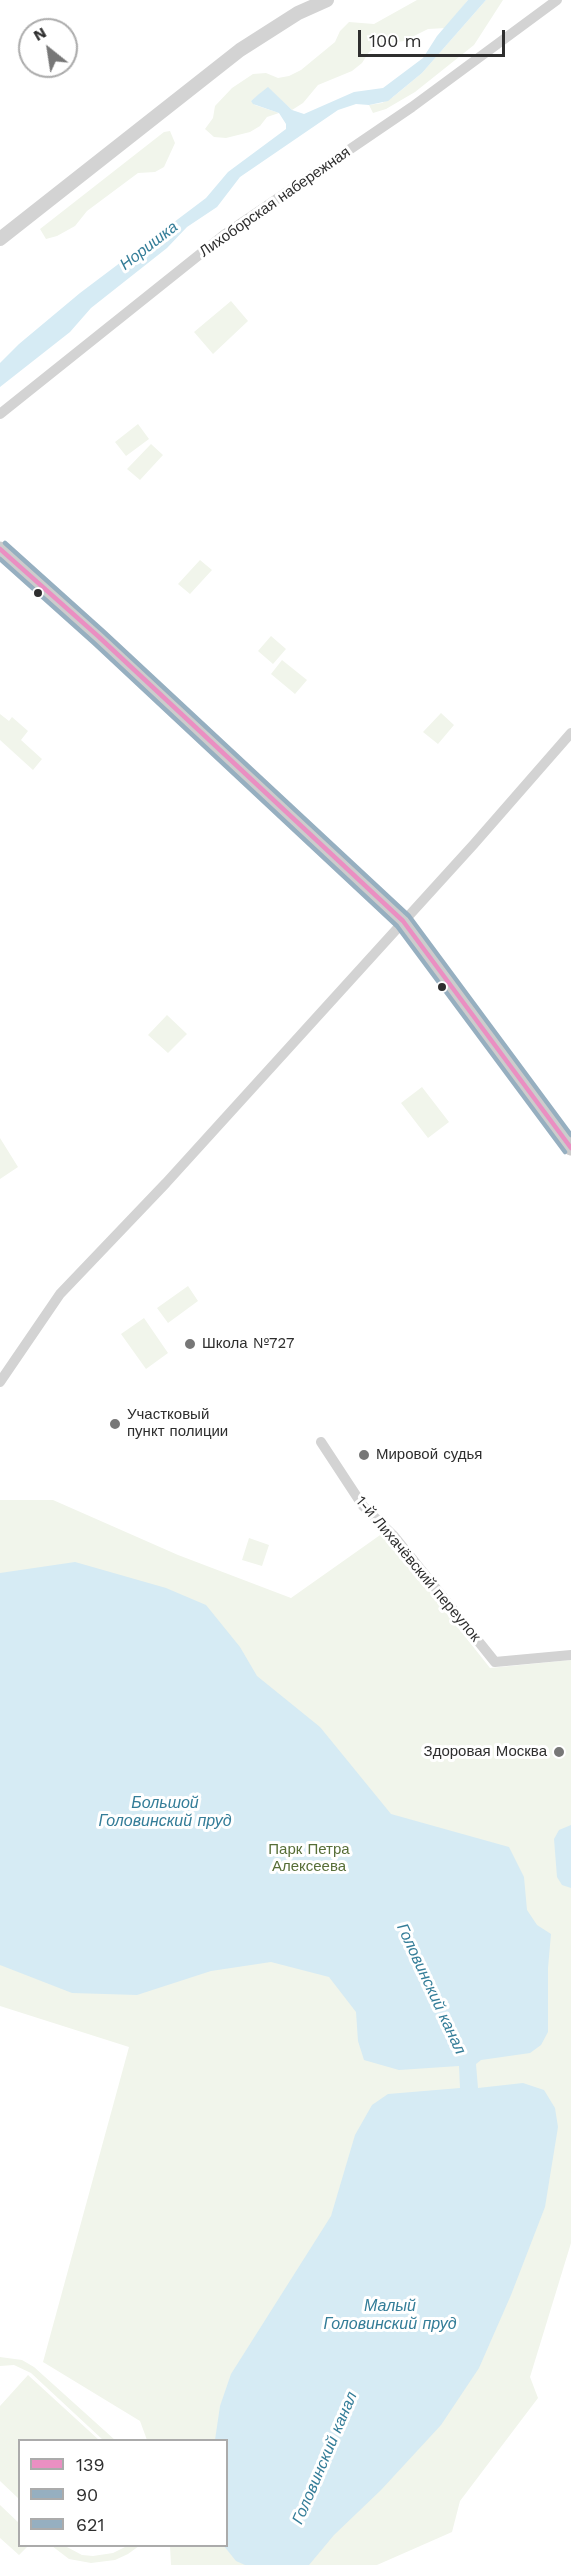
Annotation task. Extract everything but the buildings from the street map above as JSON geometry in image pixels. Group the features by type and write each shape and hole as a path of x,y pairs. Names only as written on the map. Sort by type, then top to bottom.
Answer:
{"main road":[{"path":"0,549 99,637 403,921 571,1148"}],"street":[{"path":"0,239 240,50 298,13 327,0"},
{"name":"Лихоборская набережная","path":"0,414 224,235 421,101 558,0"},
{"path":"0,1382 60,1294 155,1194 571,733"},
{"name":"1-й Лихачёвский переулок","path":"321,1442 363,1506 393,1535 495,1662 571,1655"}],"green space":[{"path":"417,0 468,0 446,28 428,29 404,41 380,45 369,52 362,63 352,71 318,85 303,103 292,110 268,88 251,101 255,105 279,113 267,117 260,126 250,132 226,138 214,137 205,129 213,118 215,106 232,88 253,74 266,73 278,78 289,76 301,70 335,42 340,31 349,22 374,24"},
{"path":"486,0 503,0 474,45 415,92 386,109 373,113 369,105 382,103 393,97 422,73"},
{"path":"170,131 175,143 164,167 155,172 138,173 87,211 75,226 46,239 40,229 164,132"},
{"path":"231,301 248,321 213,354 194,332"},
{"path":"138,424 149,439 126,456 115,442"},
{"path":"151,444 163,455 140,480 127,469"},
{"path":"200,560 212,570 190,594 178,584"},
{"path":"271,636 286,649 273,664 258,651"},
{"path":"282,660 307,680 295,694 271,674"},
{"path":"441,713 454,725 438,744 423,732"},
{"path":"0,714 9,721 12,717 28,731 21,740 42,759 33,770 0,740"},
{"path":"167,1015 187,1034 168,1053 148,1035"},
{"path":"422,1087 449,1122 428,1138 401,1103"},
{"path":"0,1138 18,1167 0,1179"},
{"path":"188,1286 198,1301 168,1323 157,1308"},
{"path":"144,1318 168,1353 146,1369 121,1334"},
{"name":"Парк Петра Алексеева","path":"0,1500 53,1500 178,1555 291,1598 383,1533 490,1668 571,1660 571,2243 530,2377 538,2398 460,2501 452,2532 377,2565 171,2565 170,2547 228,2547 228,2439 147,2439 140,2421 43,2362 129,2047 0,2006"},
{"path":"249,1538 269,1545 262,1566 242,1560"},
{"path":"0,2357 22,2360 34,2367 114,2439 102,2439 31,2373 14,2365 0,2366"},
{"path":"28,2375 98,2439 18,2439 18,2498 0,2481 0,2406"},
{"path":"0,2505 18,2522 18,2547 27,2547 19,2555 0,2538"},
{"path":"53,2547 67,2547 82,2555 93,2556 113,2553 125,2547 138,2547 115,2560 91,2563 69,2559"}],"water":[{"name":"Норишка","path":"468,0 486,0 422,73 388,101 369,105 356,104 338,110 240,177 217,207 187,227 167,248 91,308 70,332 0,387 0,363 19,344 80,293 206,198 228,172 286,129 286,124 279,113 253,104 251,101 259,94 268,87 292,110 304,114 354,92 383,88 423,58 437,36"},
{"name":"Большой Головинский пруд","path":"75,1562 166,1588 206,1605 240,1647 257,1676 320,1727 391,1814 509,1847 524,1877 527,1910 537,1925 551,1934 548,1968 548,2032 541,2045 530,2053 481,2060 476,2064 478,2088 523,2083 544,2090 555,2108 558,2127 545,2207 511,2295 479,2368 441,2425 381,2490 334,2535 309,2565 245,2565 236,2561 225,2547 228,2547 228,2439 215,2439 220,2406 231,2374 331,2216 355,2135 372,2105 388,2094 460,2088 459,2066 399,2070 364,2060 358,2041 356,2012 329,1977 271,1962 211,1971 137,1995 72,1993 0,1965 0,1573"},
{"path":"571,1825 571,1888 562,1885 557,1877 554,1839 559,1830"}],"transit line":[{"name":"621","path":"5,543 409,916 571,1135"},
{"name":"139","path":"0,549 99,637 403,921 571,1148"},
{"name":"90","path":"0,559 94,643 397,926 565,1152"}],"place":[{"name":"Школа №727","path":"190,1344"},
{"name":"Участковый пункт полиции","path":"115,1424"},
{"name":"Мировой судья","path":"364,1455"},
{"name":"Здоровая Москва","path":"559,1752"}],"water label":[{"name":"Головинский канал","path":"431,1989"},
{"name":"Малый Головинский пруд","path":"390,2315"},
{"name":"Головинский канал","path":"325,2458"}]}
